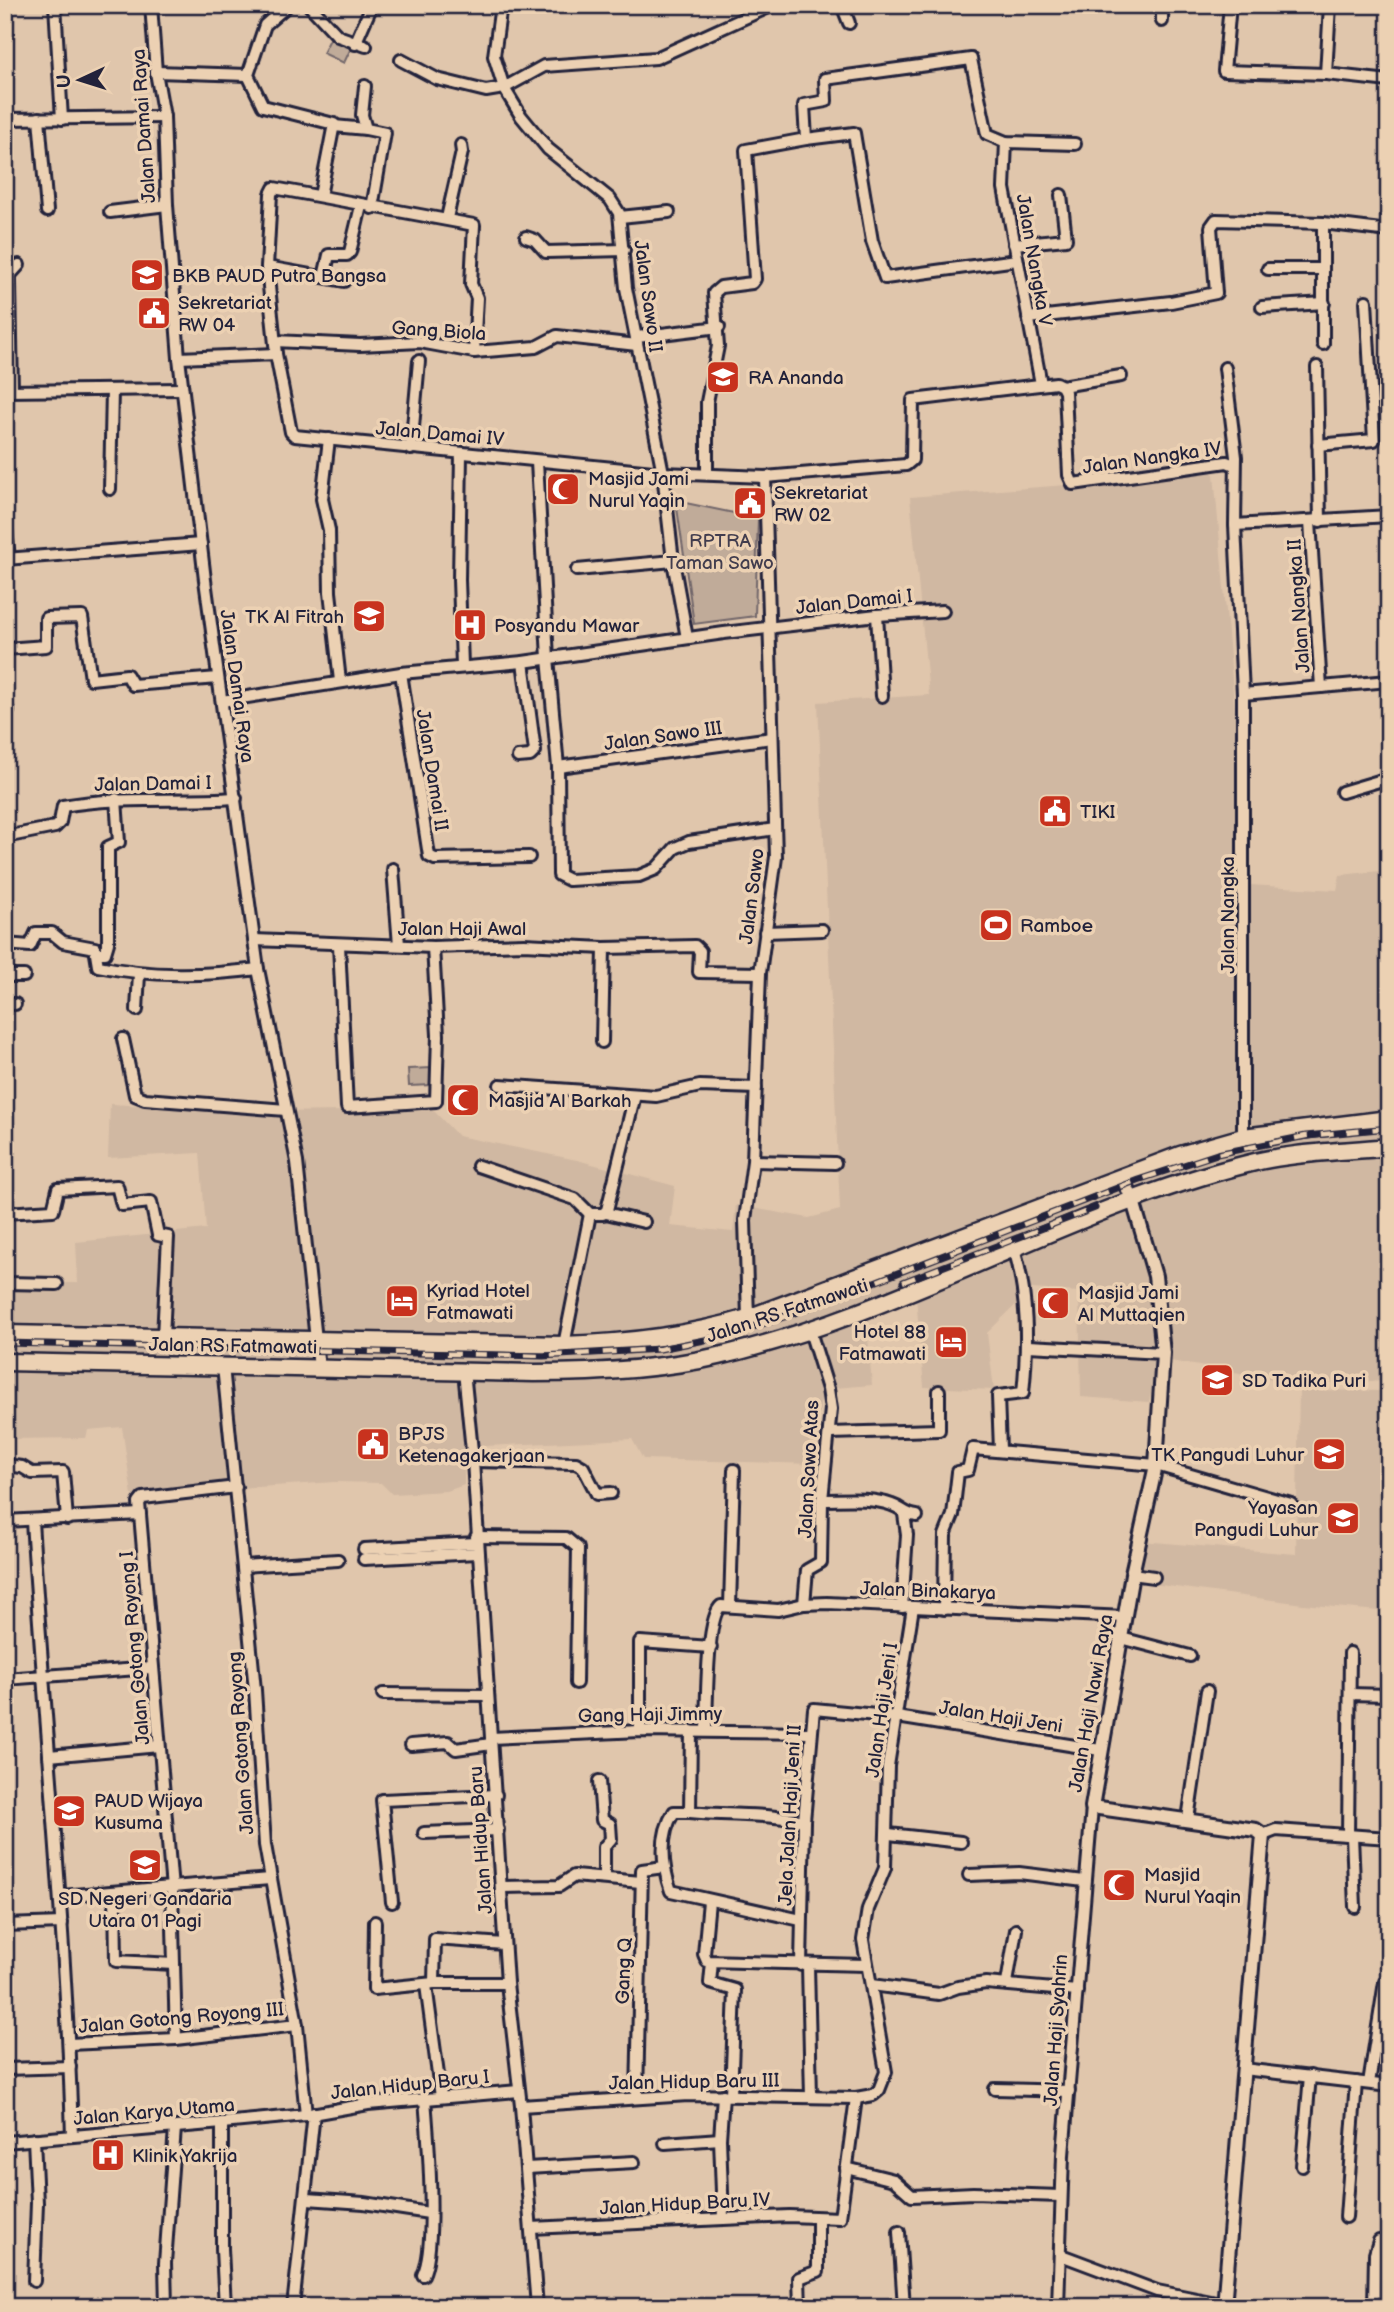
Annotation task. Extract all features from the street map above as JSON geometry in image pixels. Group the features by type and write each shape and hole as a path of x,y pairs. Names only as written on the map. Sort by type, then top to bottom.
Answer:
{"main road":[{"name":"Jalan RS Fatmawati","path":"5,1334 564,1345 651,1339 708,1330 748,1318 872,1274 1122,1175 1243,1137 1389,1119"},
{"name":"Jalan RS Fatmawati","path":"5,1362 569,1373 680,1364 767,1343 1133,1201 1248,1163 1389,1147"}],"street":[{"path":"55,5 62,119"},
{"name":"Jalan Damai Raya","path":"151,5 156,72 164,117 167,205 179,358 201,544 258,970 297,1162 319,1368"},
{"path":"288,5 265,25 248,75 263,106 332,122 334,126 385,133 367,207 349,252 347,255 328,255 324,277"},
{"path":"309,5 338,36 360,45 370,10"},
{"name":"Jalan Sawo II","path":"501,5 494,56 505,88 533,132 548,149 610,199 620,217 626,288 663,473 673,561 687,638"},
{"path":"401,60 449,82 486,91 505,88 544,66 656,58 773,5"},
{"path":"842,5 849,23"},
{"path":"1162,5 1162,21"},
{"path":"1230,5 1224,71 1326,74 1389,81"},
{"path":"1326,74 1330,5"},
{"path":"806,139 804,106 826,101 825,79 968,58 974,63 986,134 1006,142 1075,145"},
{"path":"156,72 248,75"},
{"path":"365,86 362,115 366,129"},
{"path":"5,119 164,117"},
{"path":"39,118 47,211"},
{"path":"320,196 334,126"},
{"path":"708,473 707,402 719,327 716,290 752,283 755,279 746,149 854,133 872,241 885,278 1017,260"},
{"name":"Jalan Nangka V","path":"1006,142 1004,188 1041,384"},
{"path":"447,218 462,152 461,145"},
{"path":"179,358 276,354 267,267 271,190 281,188 367,207 447,218 475,228 471,284 477,298 474,352"},
{"path":"1014,244 1066,239 1061,195"},
{"path":"110,212 167,205"},
{"path":"620,217 669,212"},
{"path":"1028,318 1171,302 1216,293 1211,227 1216,220 1323,223 1389,231"},
{"path":"1323,223 1323,344"},
{"path":"526,237 534,240 546,252 624,250"},
{"path":"19,265 10,275 9,391 182,389"},
{"path":"267,267 344,281"},
{"path":"1268,269 1323,269"},
{"path":"1318,445 1374,440 1366,301"},
{"path":"1262,307 1324,303"},
{"name":"Gang Biola","path":"275,341 360,345 420,342 474,352 537,347 557,336 637,341 719,327"},
{"name":"Jalan Damai IV","path":"276,354 292,432 299,437 663,473 765,477"},
{"path":"411,449 419,361"},
{"name":"Jalan Nangka II","path":"1317,367 1315,522 1321,687"},
{"name":"Jalan Nangka","path":"1225,368 1236,457 1235,525 1243,694 1243,1137"},
{"path":"765,477 906,465 912,460 913,400 1041,384 1062,386 1122,376"},
{"name":"Jalan Nangka IV","path":"1062,386 1069,475 1073,484 1227,462 1234,464"},
{"path":"110,489 112,390"},
{"path":"329,439 322,499 330,530 330,592 340,681"},
{"path":"461,454 459,580 462,665"},
{"path":"537,462 548,657 558,767 558,871 563,879 639,876 656,869 675,848 689,842 775,829"},
{"name":"Jalan Sawo","path":"748,1318 745,1220 753,1161 760,973 775,878 765,477"},
{"path":"1235,525 1389,516"},
{"path":"5,520 7,558 201,544"},
{"path":"577,570 673,561"},
{"name":"Jalan Damai I","path":"768,628 877,615 943,611"},
{"path":"877,615 881,695"},
{"path":"5,649 46,646 46,618 82,617 91,679 127,675 133,685 218,678"},
{"path":"222,701 340,681 462,665 523,662 768,628"},
{"path":"518,757 530,756 535,751 523,662"},
{"name":"Jalan Damai II","path":"401,673 429,856 435,859 529,857"},
{"path":"1243,694 1389,681"},
{"name":"Jalan Sawo III","path":"558,767 772,738"},
{"path":"1342,792 1389,778"},
{"name":"Jalan Damai I","path":"5,838 55,827 60,822 63,806 116,799 191,801 236,798"},
{"path":"97,953 105,953 108,943 108,847 119,842 116,799"},
{"path":"393,869 399,946"},
{"path":"765,932 822,930"},
{"path":"5,944 32,945 36,933 49,932 63,942 94,948 98,966 139,974 212,975 258,970"},
{"name":"Jalan Haji Awal","path":"254,940 433,947 524,944 604,948 698,947 699,972 760,973"},
{"path":"340,945 343,1075 347,1107 436,1101 438,1020 433,947"},
{"path":"603,1042 604,948"},
{"path":"137,1010 139,974"},
{"path":"5,976 24,976"},
{"path":"123,1039 126,1065 135,1095 208,1106 286,1110"},
{"path":"500,1085 656,1096 700,1086 757,1088"},
{"path":"606,1213 635,1095"},
{"path":"753,1161 835,1163"},
{"path":"478,1166 575,1199 590,1214 606,1213 644,1222"},
{"name":"Jalan Haji Nawi Raya","path":"1122,1175 1133,1201 1158,1287 1163,1353 1156,1465 1132,1574 1092,1807 1256,1829 1263,1835"},
{"path":"5,1213 53,1210 58,1189 117,1186 122,1205 151,1202 158,1235 168,1237 163,1337"},
{"path":"564,1345 590,1214"},
{"path":"1000,1450 998,1396 1023,1393 1028,1346 1023,1286 1014,1248"},
{"path":"5,1283 57,1284"},
{"name":"Jalan Sawo Atas","path":"804,1604 807,1570 821,1562 822,1500 829,1433 828,1389 809,1328"},
{"path":"1028,1346 1163,1353"},
{"name":"Jalan Gotong Royong","path":"223,1366 270,1879 297,2025 310,2114 307,2199 293,2307"},
{"name":"Jalan Hidup Baru","path":"464,1371 473,1461 476,1545 496,1795 507,1983 527,2168 537,2307"},
{"path":"829,1433 939,1430 939,1391"},
{"path":"944,1609 945,1535 953,1514 958,1472 968,1470 972,1449 1156,1465 1291,1504"},
{"path":"473,1461 576,1463 583,1467 597,1494 611,1493"},
{"path":"5,1465 22,1467 32,1473 63,1472 67,1518"},
{"path":"706,1730 710,1647 715,1611 721,1606 730,1606 734,1470"},
{"path":"5,1521 140,1514 139,1503 143,1498 236,1487"},
{"path":"822,1500 880,1502 894,1505 904,1514 918,1516"},
{"name":"Jalan Gotong Royong I","path":"140,1514 151,1668 172,1889 176,2039"},
{"name":"Jalan Haji Jeni I","path":"862,2097 884,2084 886,2071 872,1985 866,1965 864,1929 868,1909 884,1875 889,1834 888,1776 897,1717 907,1607 904,1514"},
{"path":"32,1521 42,1678 61,1896 72,2136"},
{"path":"364,1554 566,1538 576,1544 576,1683"},
{"path":"243,1566 338,1560"},
{"path":"1132,1574 1154,1577"},
{"name":"Jalan Binakarya","path":"730,1606 778,1610 804,1604 1125,1617"},
{"path":"1121,1638 1190,1656"},
{"path":"640,1731 640,1642 710,1647"},
{"path":"1350,1653 1350,1835 1355,1907"},
{"path":"5,1679 151,1668"},
{"path":"1188,1819 1207,1691"},
{"path":"383,1694 487,1695"},
{"path":"1350,1694 1389,1695"},
{"name":"Jela Jalan Haji Jeni II","path":"811,2097 802,1920 804,1821 814,1709 897,1717"},
{"name":"Jalan Haji Jeni","path":"897,1717 1100,1749"},
{"name":"Gang Haji Jimmy","path":"411,1745 448,1742 461,1750 491,1741 640,1731 810,1733"},
{"path":"690,1812 691,1731"},
{"path":"50,1756 159,1746"},
{"path":"599,1781 602,1820 610,1824 611,1839 604,1847 604,1878"},
{"path":"393,1902 382,1800 496,1795"},
{"name":"Jalan Haji Syahrin","path":"1058,2307 1061,2196 1092,1807"},
{"path":"802,1920 671,1891 664,1867 664,1838 672,1815 678,1811 738,1817 768,1814 804,1821"},
{"path":"424,1833 498,1830"},
{"path":"1061,2255 1157,2291 1228,2306 1243,2069 1265,1843 1263,1835 1276,1830 1389,1838"},
{"path":"889,1834 961,1842"},
{"path":"501,1887 559,1886 575,1876 641,1882 644,1867 664,1867"},
{"path":"969,1875 1019,1873 1084,1881"},
{"path":"61,1896 270,1879"},
{"name":"Gang Q","path":"637,2097 641,1882"},
{"path":"115,1893 116,1961 174,1964"},
{"path":"709,1901 704,1954 706,1959 712,1962 866,1965"},
{"path":"375,1922 374,1989 430,1984 507,1983"},
{"path":"5,1925 62,1923"},
{"path":"1007,1983 1016,1930"},
{"path":"441,2097 430,1984 435,1940 504,1944"},
{"path":"712,1962 710,1983 734,1990 727,2095 720,2139 723,2218"},
{"path":"1369,2083 1385,1982"},
{"path":"872,1985 939,1994 970,1984 1007,1983 1077,1991"},
{"name":"Jalan Gotong Royong III","path":"69,2044 176,2039 297,2025"},
{"path":"5,2068 70,2067"},
{"path":"1243,2069 1389,2086"},
{"path":"1302,2166 1310,2076"},
{"path":"1346,2217 1356,2082"},
{"path":"995,2089 1069,2091"},
{"name":"Jalan Hidup Baru I","path":"310,2114 441,2097 519,2091"},
{"name":"Jalan Hidup Baru III","path":"521,2106 637,2097 862,2097"},
{"path":"862,2097 846,2168 894,2179 912,2196 973,2193 1061,2196"},
{"path":"423,2275 427,2259 430,2172 425,2099"},
{"name":"Jalan Karya Utama","path":"5,2142 310,2114"},
{"path":"222,2123 224,2189 221,2218 225,2307"},
{"path":"166,2307 165,2263 175,2128"},
{"path":"34,2139 37,2203 34,2281"},
{"path":"665,2143 720,2139"},
{"path":"527,2168 634,2162"},
{"name":"Jalan Hidup Baru IV","path":"531,2228 723,2218 840,2218 846,2168"},
{"path":"307,2199 364,2203 429,2213"},
{"path":"800,2307 799,2278 817,2271 818,2218"},
{"path":"900,2232 904,2307"},
{"path":"1374,2307 1375,2254 1378,2241"}],"shaded area":[{"path":"1199,466 1214,474 1250,885 1337,890 1340,875 1389,870 1389,1381 1303,1384 1159,1359 1149,1402 1081,1397 1079,1292 1032,1289 987,1333 994,1390 924,1387 916,1297 866,1312 872,1385 822,1389 813,1464 643,1459 632,1439 464,1447 464,1485 447,1491 392,1494 381,1483 335,1482 132,1495 122,1427 88,1430 86,1438 5,1439 5,1282 78,1283 76,1242 206,1229 200,1153 108,1158 110,1104 264,1112 433,1110 458,1136 577,1160 675,1186 670,1226 733,1232 736,1205 809,1218 840,1210 818,702 929,695 910,497 1092,483"},
{"name":"Yayasan Pangudi Luhur","path":"1299,1390 1389,1391 1389,1612 1303,1604 1138,1582 1142,1541 1296,1554"}],"green space":[{"path":"330,39 351,48 344,63 323,53"},
{"name":"RPTRA Taman Sawo","path":"676,501 758,518 755,616 694,624"},
{"path":"432,1068 433,1085 409,1086 408,1069"}],"railway":[{"path":"5,1343 543,1356 660,1349 725,1336 784,1317 1138,1180 1217,1154 1306,1136 1389,1128"},
{"path":"903,1282 1095,1208"}],"place":[{"name":"BKB PAUD Putra Bangsa","path":"147,275"},
{"name":"Sekretariat RW 04","path":"154,313"},
{"name":"RA Ananda","path":"723,377"},
{"name":"Masjid Jami Nurul Yaqin","path":"563,489"},
{"name":"Sekretariat RW 02","path":"750,503"},
{"name":"TK Al Fitrah","path":"369,616"},
{"name":"Posyandu Mawar","path":"470,625"},
{"name":"TIKI","path":"1055,811"},
{"name":"Ramboe","path":"996,925"},
{"name":"Masjid Al Barkah","path":"463,1100"},
{"name":"Kyriad Hotel Fatmawati","path":"402,1301"},
{"name":"Masjid Jami Al Muttaqien","path":"1053,1303"},
{"name":"Hotel 88 Fatmawati","path":"951,1342"},
{"name":"SD Tadika Puri","path":"1217,1380"},
{"name":"BPJS Ketenagakerjaan","path":"373,1444"},
{"name":"TK Pangudi Luhur","path":"1329,1454"},
{"name":"Yayasan Pangudi Luhur","path":"1343,1518"},
{"name":"PAUD Wijaya Kusuma","path":"69,1811"},
{"name":"SD Negeri Gandaria Utara 01 Pagi","path":"145,1865"},
{"name":"Masjid Nurul Yaqin","path":"1119,1885"},
{"name":"Klinik Yakrija","path":"108,2155"}]}
